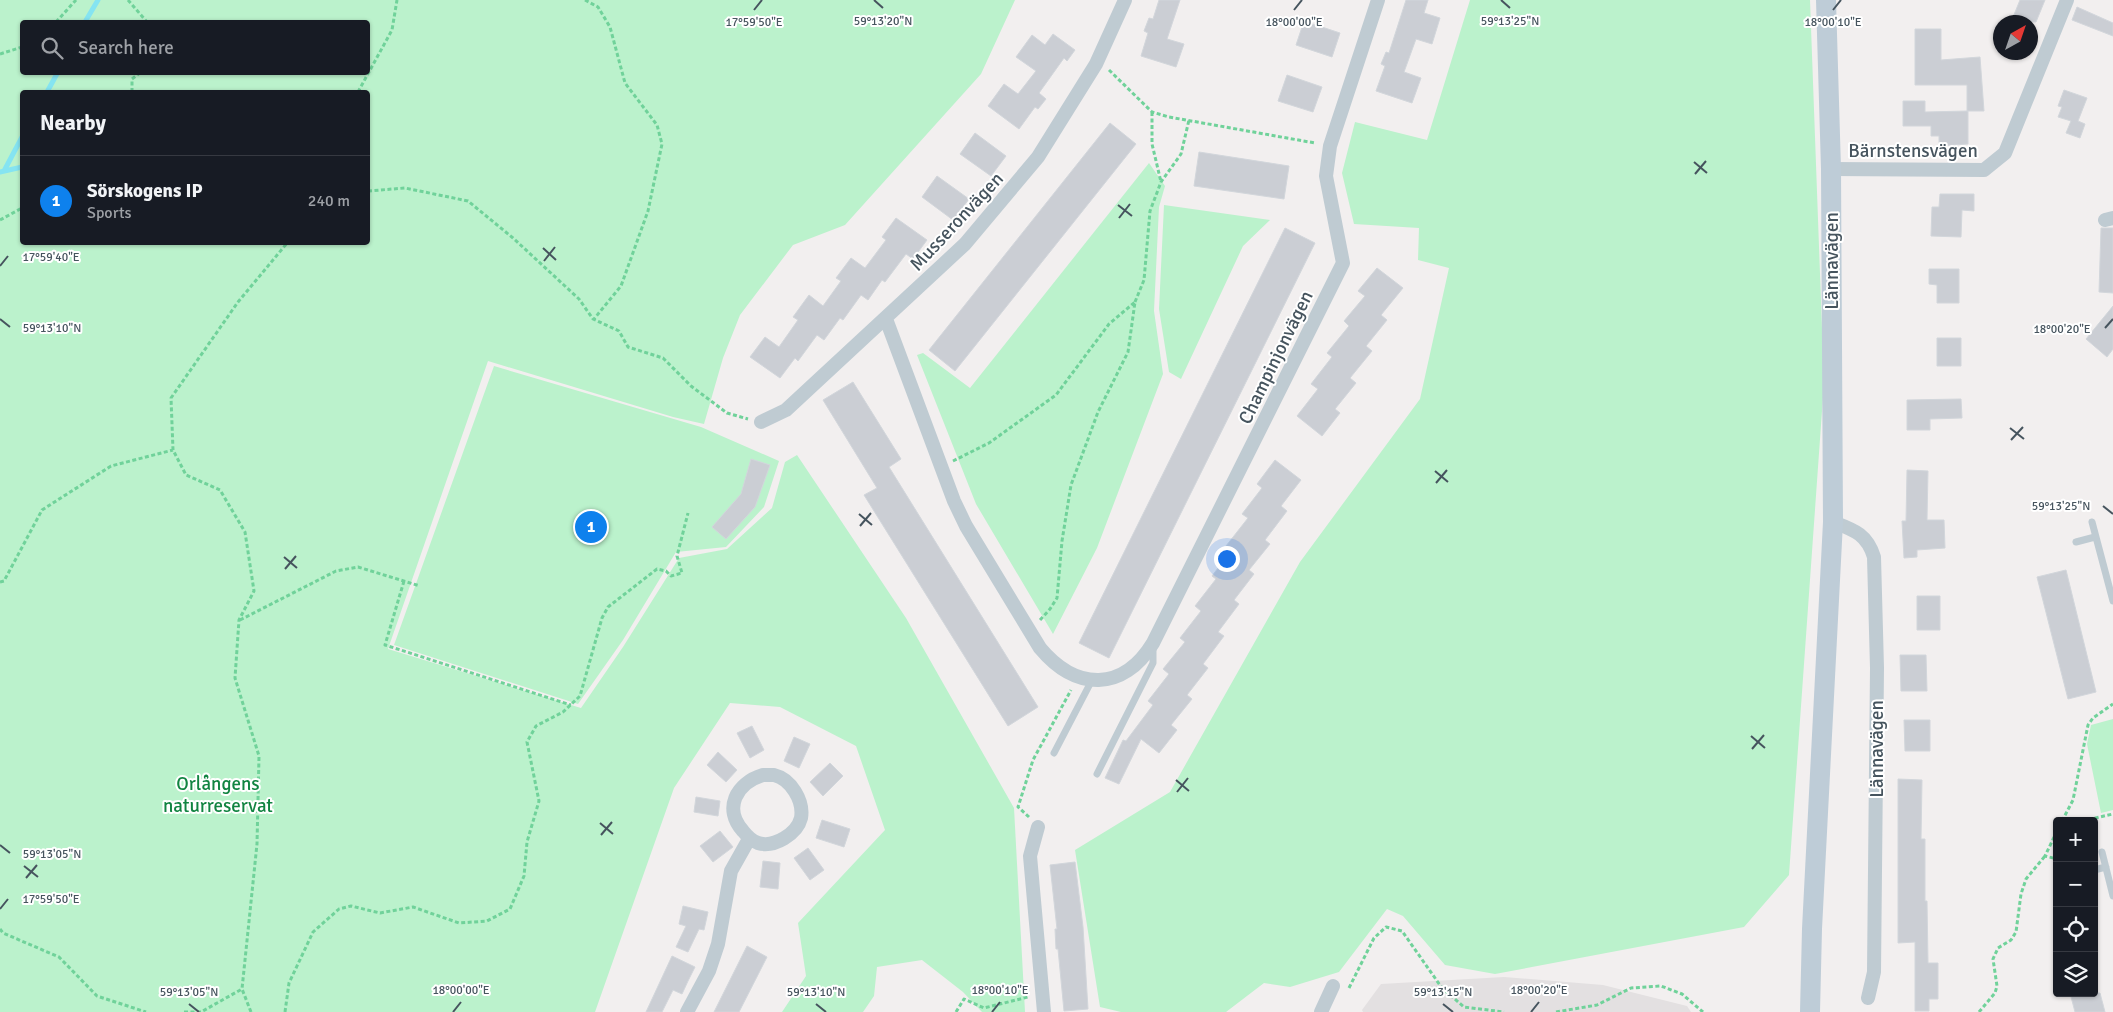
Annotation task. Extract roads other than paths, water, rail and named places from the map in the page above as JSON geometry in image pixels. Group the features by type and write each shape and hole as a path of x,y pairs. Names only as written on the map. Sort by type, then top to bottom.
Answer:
{"main road":[{"name":"Lännavägen","path":"1810,1012 1812,929 1833,522 1831,169 1826,0"}],"street":[{"name":"Musseronvägen","path":"761,422 786,410 965,244 1038,157 1096,64 1125,0"},
{"name":"Champinjonvägen","path":"886,318 954,501 966,526 1028,628 1052,662 1077,677 1092,680 1118,676 1131,669 1144,659 1153,643 1343,263 1326,176 1330,146 1378,0"},
{"name":"Bärnstensvägen","path":"1831,169 1984,170 1996,162 2005,153 2067,0"},
{"name":"Lännavägen","path":"1833,522 1865,538 1871,546 1874,557 1877,668 1874,972 1868,998"},
{"path":"763,775 775,775 788,783 798,795 801,819 782,840 769,844 758,844 749,839 736,820 734,813 735,799 742,785 752,778 763,775"},
{"path":"1038,827 1030,856 1044,1012"},
{"path":"687,1012 708,971 718,944 731,871 749,839"},
{"path":"1321,1012 1333,986"}],"lane":[{"path":"2092,522 2113,601"},
{"path":"2076,542 2095,537"},
{"path":"1097,774 1153,662 1153,643"},
{"path":"1054,753 1092,680"},
{"path":"2102,852 2113,896"},
{"path":"2098,869 2106,867"}],"waterway":[{"path":"86,20 98,0"},
{"path":"48,90 56,75"},
{"path":"4,171 20,141"},
{"path":"0,172 20,167"}],"place":[{"name":"Sörskogens IP","path":"591,527"}],"park label":[{"name":"Orlångens naturreservat","path":"218,794"}]}
